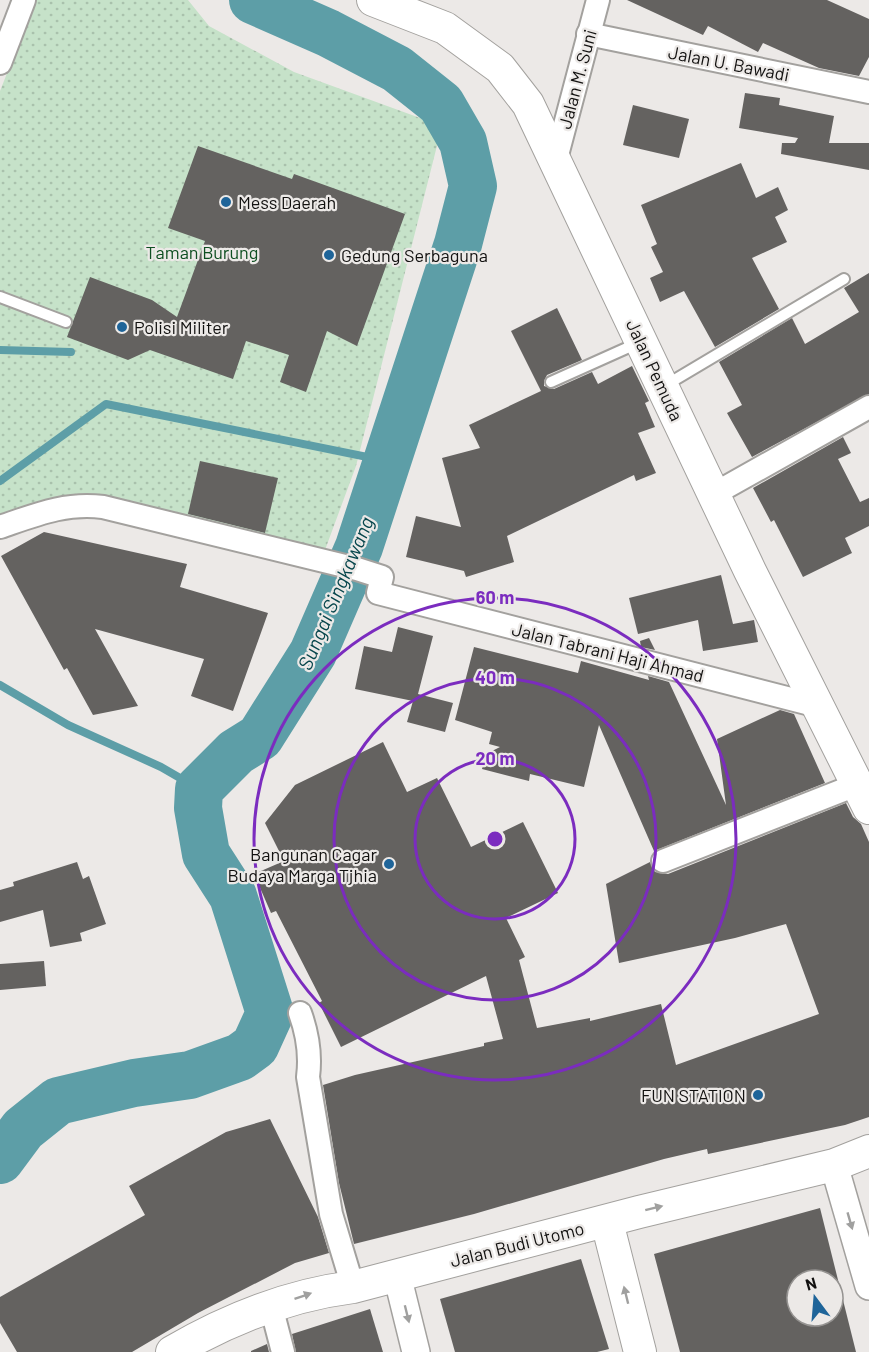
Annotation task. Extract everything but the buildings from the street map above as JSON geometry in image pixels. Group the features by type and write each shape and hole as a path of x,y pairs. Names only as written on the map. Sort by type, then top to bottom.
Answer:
{"main road":[{"name":"Jalan Pemuda","path":"373,0 445,28 500,68 528,104 714,494 862,796"},
{"name":"Jalan Budi Utomo","path":"190,1347 271,1306 316,1292 353,1287 834,1165 869,1151"},
{"path":"607,1221 640,1352"}],"street":[{"path":"0,63 24,0"},
{"name":"Jalan M. Suni","path":"556,159 598,0"},
{"name":"Jalan U. Bawadi","path":"588,34 869,92"},
{"path":"714,494 869,407"},
{"name":"Jalan Tabrani Haji Ahmad","path":"0,527 58,507 80,504 173,523 337,563 382,577 378,593 818,706"},
{"path":"663,861 862,796"},
{"path":"300,1013 308,1036 310,1058 308,1077 332,1214 353,1287"},
{"path":"834,1165 869,1286"},
{"path":"397,1275 416,1352"},
{"path":"271,1306 283,1352"}],"lane":[{"path":"663,386 844,279"},
{"path":"0,297 66,322"},
{"path":"551,382 642,341"}],"green space":[{"name":"Taman Burung","path":"36,0 188,0 209,26 294,72 442,126 356,466 318,569 83,511 0,538 0,91"}],"waterway":[{"name":"Sungai Singkawang","path":"0,1160 23,1129 58,1101 134,1083 190,1075 240,1057 255,1046 270,1013 233,896 206,854 198,808 199,789 236,752 260,737 313,653 359,547 458,244 473,186 463,142 441,104 397,69 328,33 253,0"},
{"path":"0,350 71,352"},
{"path":"0,481 106,404 387,461"},
{"path":"0,685 68,725 161,767 199,789"}],"place":[{"name":"Mess Daerah","path":"226,202"},
{"name":"Gedung Serbaguna","path":"329,255"},
{"name":"Polisi Militer","path":"122,327"},
{"name":"Bangunan Cagar Budaya Marga Tjhia","path":"389,864"},
{"name":"FUN STATION","path":"758,1095"}]}
